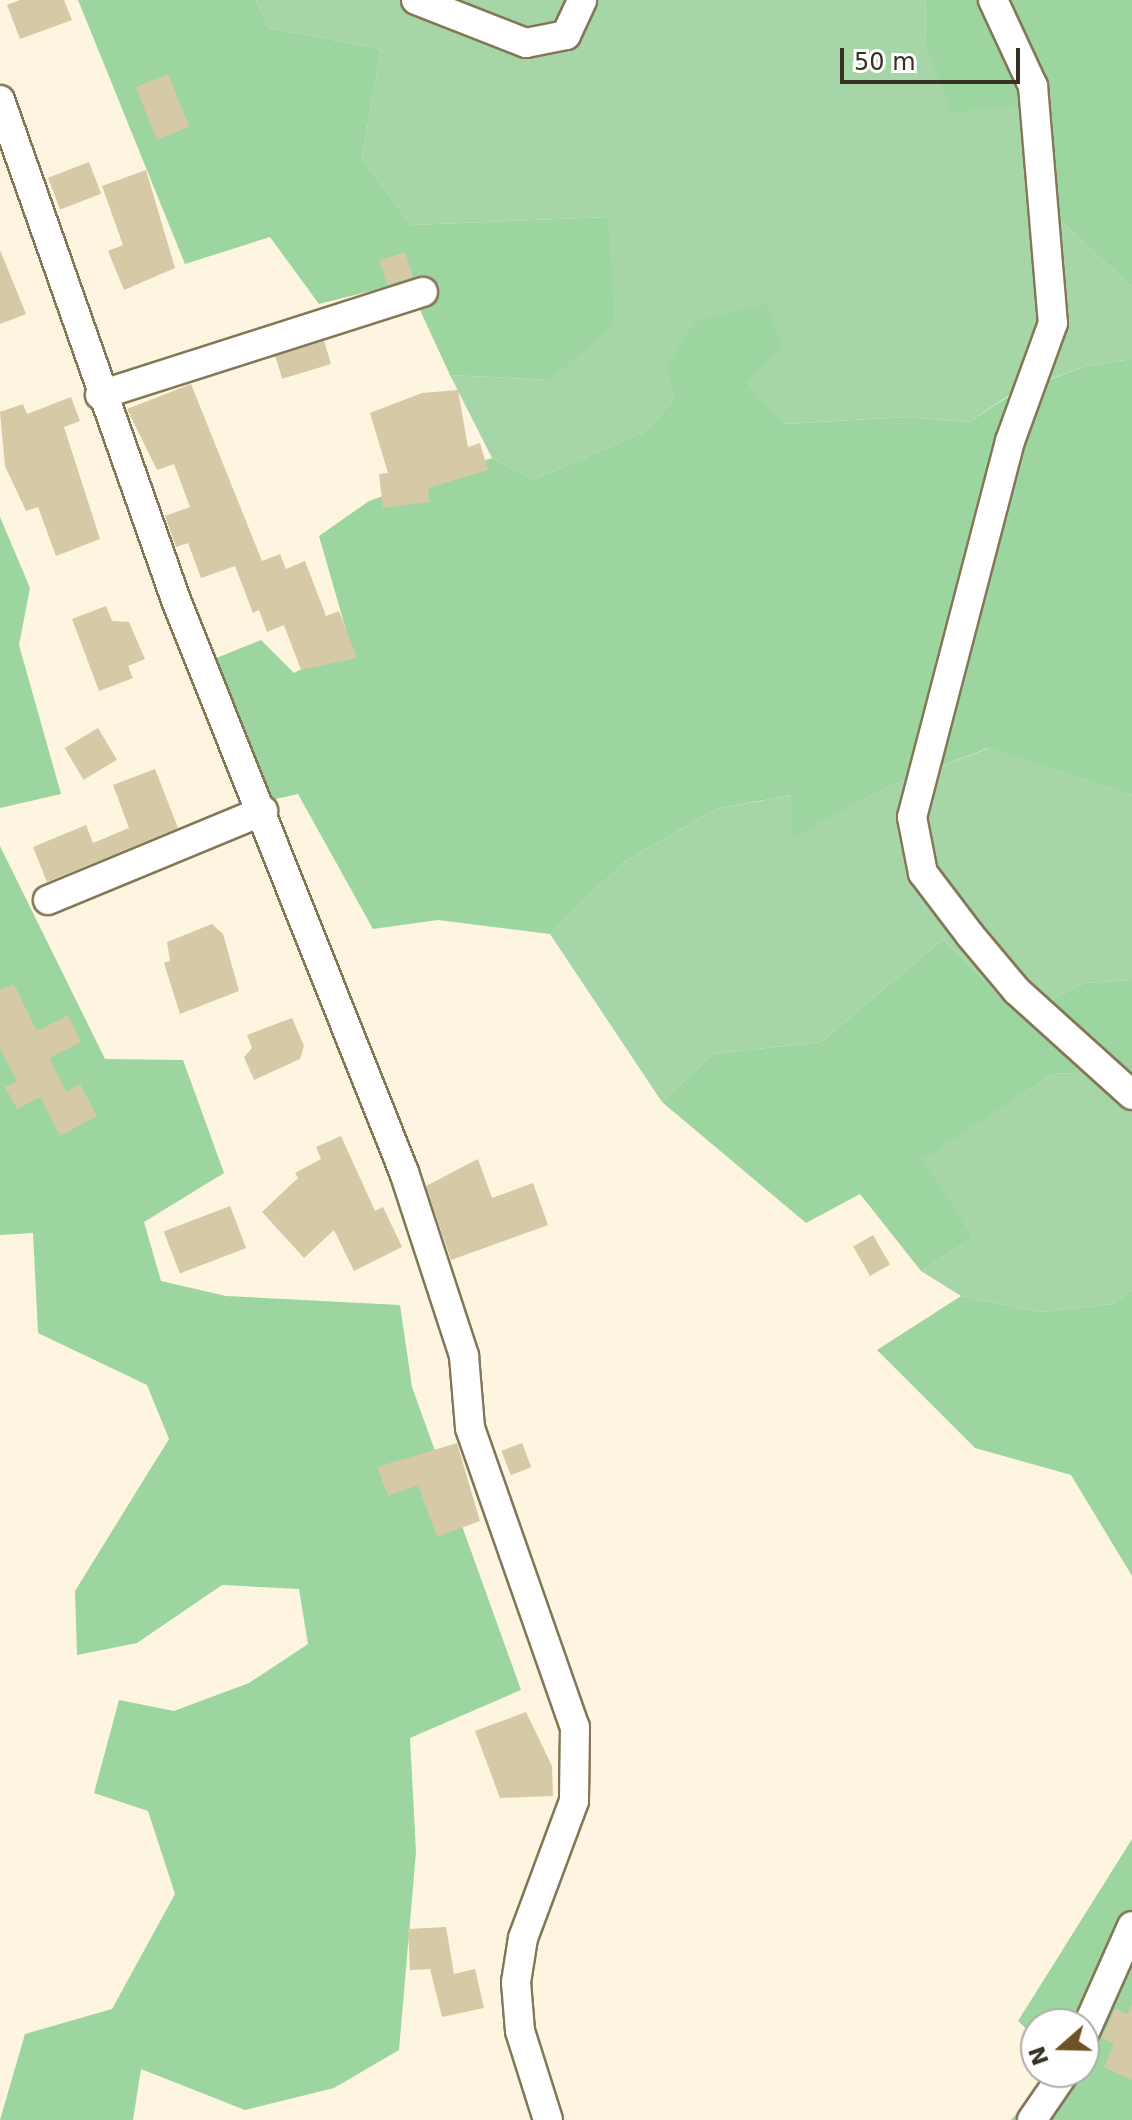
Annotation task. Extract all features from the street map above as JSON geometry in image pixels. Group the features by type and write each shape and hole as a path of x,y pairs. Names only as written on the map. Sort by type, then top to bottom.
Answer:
{"street":[{"path":"416,0 526,43 566,35 582,0"},
{"path":"993,0 1033,86 1053,323 1010,441 912,817 923,873 970,935 1017,991 1132,1095"},
{"path":"0,100 100,395 409,1186 464,1356 470,1428 575,1727 574,1801 523,1938 516,1982 520,2031 548,2120"},
{"path":"100,395 423,292"},
{"path":"48,900 263,811"},
{"path":"1096,2008 1132,1926"},
{"path":"1032,2120 1054,2088"}],"green space":[{"path":"78,0 256,0 269,28 381,49 362,158 411,225 608,217 615,324 549,380 450,375 407,282 319,304 270,237 185,264"},
{"path":"256,0 926,0 925,44 1024,104 1054,214 1132,288 1132,359 1086,366 1014,392 969,422 906,417 783,424 746,381 675,398 646,431 533,480 492,458 450,375 549,380 608,217 411,225 362,158 381,49 269,28"},
{"path":"926,0 1132,0 1132,288 1054,214 1024,105 951,112 925,44"},
{"path":"766,304 782,348 746,381 784,424 906,417 969,422 1014,393 1086,366 1132,359 1132,795 988,748 892,785 792,838 791,795 716,809 624,862 550,934 438,920 373,929 298,794 258,803 204,663 261,640 294,673 350,644 319,536 369,501 492,458 533,480 646,431 675,398 667,366 696,321"},
{"path":"0,517 30,588 19,645 61,794 0,808"},
{"path":"989,748 1132,795 1132,980 1085,983 1020,1016 943,939 821,1042 713,1054 662,1102 550,934 624,862 716,809 792,795 793,837 892,785"},
{"path":"0,846 105,1059 183,1060 224,1173 144,1222 161,1281 226,1296 400,1305 412,1387 521,1690 410,1738 416,1852 399,2050 334,2088 245,2110 141,2069 133,2120 0,2120 25,2034 112,2009 175,1894 148,1811 94,1793 119,1700 174,1711 249,1683 308,1644 299,1589 222,1585 137,1643 77,1655 75,1591 169,1439 147,1385 38,1333 33,1233 0,1235"},
{"path":"943,939 1020,1016 1085,983 1132,980 1132,1070 1053,1074 922,1160 974,1237 921,1271 860,1194 806,1223 662,1102 713,1054 821,1042"},
{"path":"1132,1070 1132,1290 1112,1304 1041,1312 961,1296 921,1271 974,1237 921,1160 1053,1074"},
{"path":"1132,1290 1132,1576 1071,1475 975,1448 877,1350 961,1296 1041,1312 1112,1304"},
{"path":"1132,1839 1132,2120 1011,2120 1039,2088 1100,2088 1100,2008 1026,2008"}],"building":[{"path":"20,0 64,0 72,20 20,39 7,5"},
{"path":"168,74 189,127 157,140 136,87"},
{"path":"89,162 101,194 60,210 48,178"},
{"path":"146,170 175,268 124,290 108,251 123,245 102,186"},
{"path":"0,250 26,314 0,324"},
{"path":"405,252 413,277 387,285 379,260"},
{"path":"324,341 331,364 282,379 275,356"},
{"path":"191,384 262,561 280,554 286,569 305,561 326,616 339,611 357,658 301,670 284,625 267,632 259,610 253,613 235,566 201,578 188,543 176,547 165,516 190,507 174,464 157,470 127,409"},
{"path":"458,390 468,447 480,443 488,470 428,488 430,502 383,508 379,474 388,473 370,413 422,393"},
{"path":"71,397 80,421 64,427 100,539 56,556 38,507 26,511 5,466 0,412 23,404 27,414"},
{"path":"106,606 112,621 129,622 145,659 128,666 133,678 99,691 72,619"},
{"path":"98,728 117,760 84,780 65,748"},
{"path":"155,769 178,828 47,882 33,847 86,825 93,843 129,828 113,785"},
{"path":"212,924 223,934 239,991 180,1014 164,963 170,961 167,942"},
{"path":"14,984 37,1031 68,1015 81,1042 49,1058 67,1092 80,1084 97,1116 60,1136 40,1097 17,1109 5,1087 17,1081 0,1049 0,990"},
{"path":"292,1018 304,1046 300,1059 254,1080 244,1057 252,1048 247,1035"},
{"path":"341,1136 375,1211 383,1207 402,1247 354,1271 334,1230 304,1258 262,1212 298,1178 295,1173 321,1159 316,1147"},
{"path":"478,1159 492,1198 533,1183 548,1225 451,1260 426,1186"},
{"path":"230,1206 246,1248 180,1273 164,1231"},
{"path":"873,1235 890,1264 870,1276 853,1246"},
{"path":"457,1443 480,1521 437,1537 418,1485 388,1496 377,1467"},
{"path":"522,1443 531,1467 511,1475 501,1451"},
{"path":"526,1712 552,1766 553,1796 500,1798 475,1731"},
{"path":"446,1927 454,1974 475,1969 484,2008 442,2017 430,1969 410,1970 408,1929"},
{"path":"1132,2004 1132,2080 1104,2067 1114,2044 1102,2038 1115,2009 1127,2014"}]}
